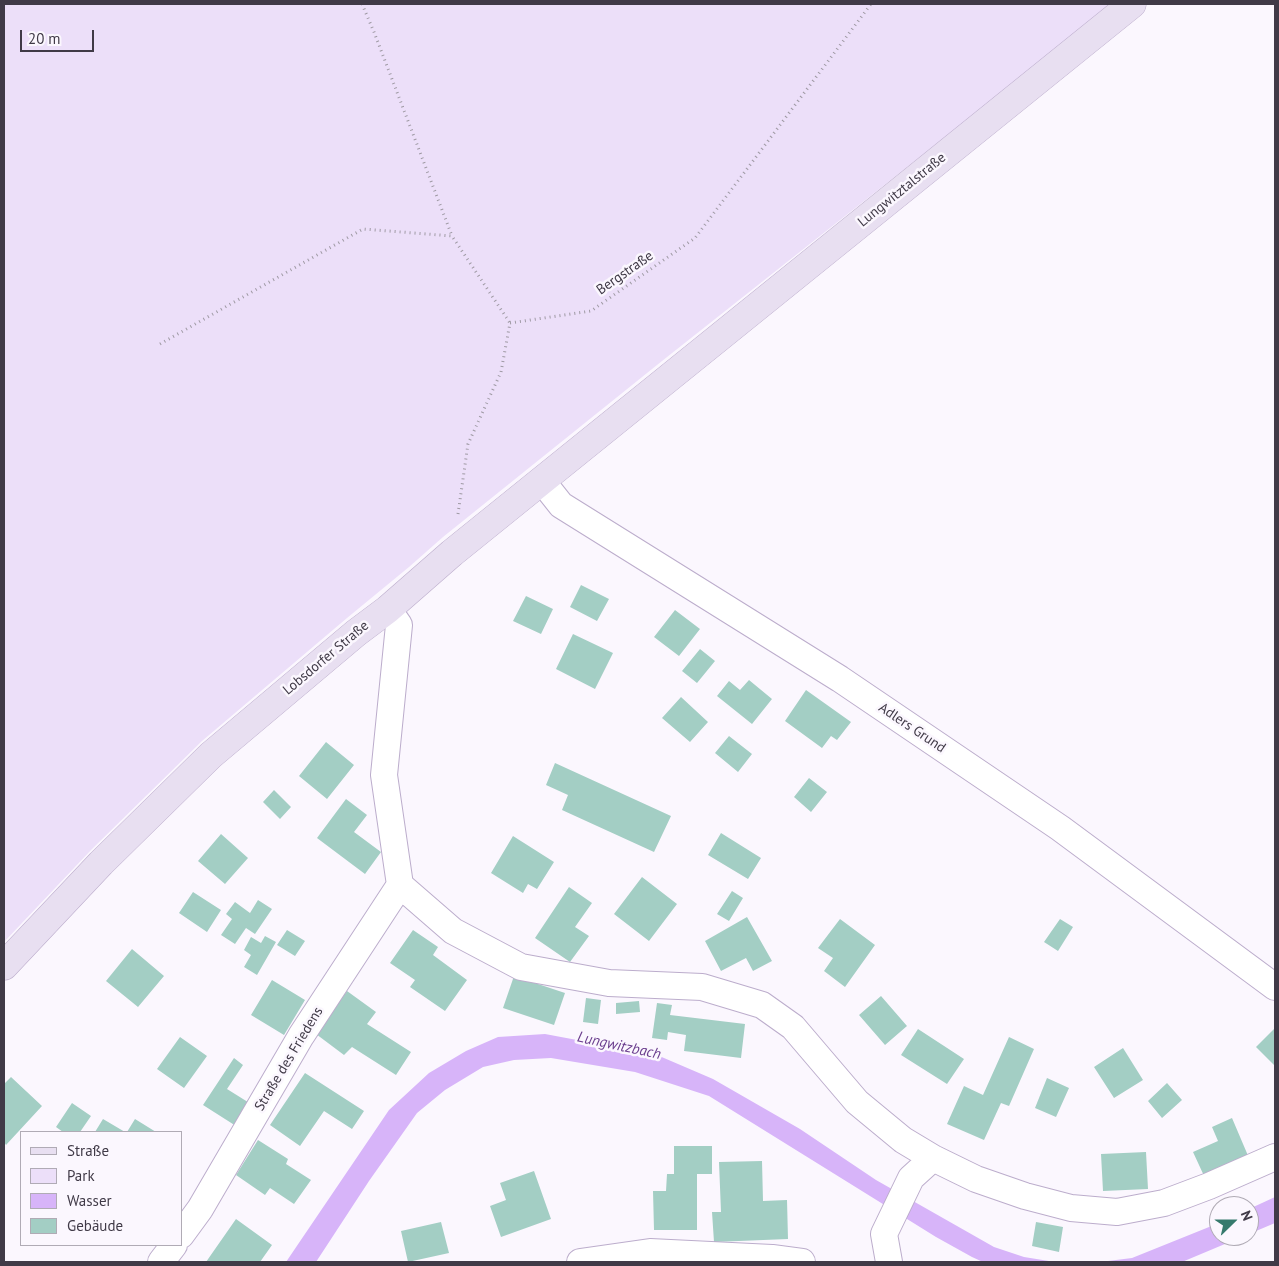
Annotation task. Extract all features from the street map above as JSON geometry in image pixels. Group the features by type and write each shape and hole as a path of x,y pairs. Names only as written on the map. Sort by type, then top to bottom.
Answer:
{"main road":[{"name":"Lungwitztalstraße","path":"671,376 1132,4"},
{"name":"Lobsdorfer Straße","path":"4,966 101,863 211,755 452,553 671,376"}],"street":[{"name":"Adlers Grund","path":"542,481 561,506 856,690 1060,828 1275,986"},
{"path":"388,608 399,624 384,775 400,885 453,931 521,967 609,983 702,987 762,1005 793,1027 857,1102 903,1140 932,1158 976,1179 1025,1196 1071,1208 1117,1212 1164,1203 1275,1158"},
{"name":"Straße des Friedens","path":"182,1233 200,1209 301,1036 400,885"},
{"path":"889,1262 884,1234 911,1178 932,1158"},
{"path":"161,1262 173,1246"},
{"path":"580,1262 650,1252 772,1258 802,1262"}],"path":[{"path":"362,4 452,236 510,323 501,372 468,444 452,553"},
{"name":"Bergstraße","path":"510,323 591,310 695,238 871,4"},
{"path":"160,344 363,229 452,236"}],"green space":[{"path":"4,4 1113,4 662,361 443,537 347,618 202,741 92,849 4,942"}],"water":[{"path":"545,1034 657,1055 713,1079 800,1129 876,1180 994,1247 1024,1257 1055,1262 983,1262 936,1237 709,1096 635,1072 551,1058 514,1060 483,1067 445,1090 417,1113 369,1181 316,1262 286,1262 389,1110 429,1073 466,1051 498,1037"},
{"path":"1275,1197 1275,1223 1259,1230 1259,1204"},
{"path":"1209,1227 1209,1246 1220,1246 1182,1262 1100,1262 1132,1258"}],"building":[{"path":"581,585 609,599 597,621 570,607"},
{"path":"526,596 553,609 541,634 513,621"},
{"path":"675,610 700,629 679,656 654,637"},
{"path":"573,634 613,653 595,689 556,669"},
{"path":"700,649 715,661 697,683 682,671"},
{"path":"749,680 772,699 752,724 717,696 729,681 740,690"},
{"path":"806,690 851,722 837,740 831,736 822,748 785,721"},
{"path":"681,697 708,722 690,742 662,718"},
{"path":"729,736 752,754 738,772 715,753"},
{"path":"326,742 354,765 327,799 299,776"},
{"path":"555,763 671,816 654,852 562,810 568,795 546,785"},
{"path":"809,778 827,792 811,812 794,797"},
{"path":"274,790 291,807 280,819 263,802"},
{"path":"346,799 367,815 354,832 381,852 365,874 317,838"},
{"path":"721,833 761,858 748,879 708,855"},
{"path":"221,834 248,858 225,884 198,861"},
{"path":"513,836 554,862 537,889 528,884 523,893 491,873"},
{"path":"642,877 677,904 649,941 614,914"},
{"path":"569,887 592,903 575,927 589,936 570,962 535,938"},
{"path":"732,891 743,898 729,921 717,914"},
{"path":"193,892 221,910 207,932 179,913"},
{"path":"258,900 272,909 255,934 246,928 235,944 221,935 232,919 226,914 235,902 250,913"},
{"path":"747,917 772,961 753,971 746,958 721,971 705,941"},
{"path":"840,919 875,945 845,987 824,971 833,958 818,948"},
{"path":"1060,919 1073,927 1058,951 1044,942"},
{"path":"287,930 305,941 295,956 277,945"},
{"path":"413,930 438,947 433,955 467,980 445,1011 410,987 415,980 390,963"},
{"path":"265,936 276,942 257,975 244,967 251,955 244,950 251,937 261,943"},
{"path":"132,949 164,976 138,1007 106,981"},
{"path":"514,976 565,993 554,1025 503,1008"},
{"path":"272,980 305,1000 284,1035 251,1015"},
{"path":"347,991 376,1012 367,1024 411,1052 396,1075 352,1047 344,1055 316,1034"},
{"path":"881,996 907,1026 885,1045 859,1015"},
{"path":"586,998 601,1000 598,1024 583,1022"},
{"path":"639,1001 640,1012 616,1014 616,1003"},
{"path":"657,1003 672,1005 670,1015 745,1024 741,1058 684,1051 686,1035 668,1032 667,1040 652,1038"},
{"path":"1275,1028 1275,1066 1256,1047"},
{"path":"918,1029 964,1059 947,1084 901,1055"},
{"path":"180,1037 207,1056 184,1088 157,1069"},
{"path":"1009,1037 1034,1049 1009,1106 1001,1103 984,1140 947,1124 964,1086 983,1095"},
{"path":"1123,1048 1143,1080 1114,1098 1094,1067"},
{"path":"234,1058 243,1065 227,1089 251,1104 236,1126 203,1105"},
{"path":"305,1073 364,1111 352,1129 324,1111 300,1146 270,1125"},
{"path":"11,1077 42,1106 6,1145 4,1142 4,1084"},
{"path":"1047,1078 1069,1088 1056,1117 1035,1108"},
{"path":"1167,1083 1182,1100 1162,1118 1148,1101"},
{"path":"72,1103 91,1116 81,1131 62,1131 56,1127"},
{"path":"1232,1118 1249,1158 1205,1178 1193,1152 1218,1141 1212,1127"},
{"path":"103,1119 123,1131 96,1131"},
{"path":"135,1119 154,1131 128,1131"},
{"path":"258,1140 288,1159 286,1164 311,1180 294,1204 270,1188 265,1195 236,1175"},
{"path":"674,1146 712,1146 712,1174 697,1174 697,1230 654,1230 653,1191 666,1191 667,1174 674,1174"},
{"path":"1146,1152 1148,1189 1103,1191 1101,1154"},
{"path":"762,1161 763,1201 787,1200 788,1239 714,1242 712,1212 721,1212 719,1162"},
{"path":"534,1171 551,1219 501,1237 490,1206 506,1200 500,1183"},
{"path":"236,1219 272,1245 260,1262 206,1262"},
{"path":"441,1222 449,1253 408,1262 401,1231"},
{"path":"1036,1222 1063,1227 1059,1252 1032,1246"}],"water label":[{"name":"Lungwitzbach","path":"619,1046"}]}
